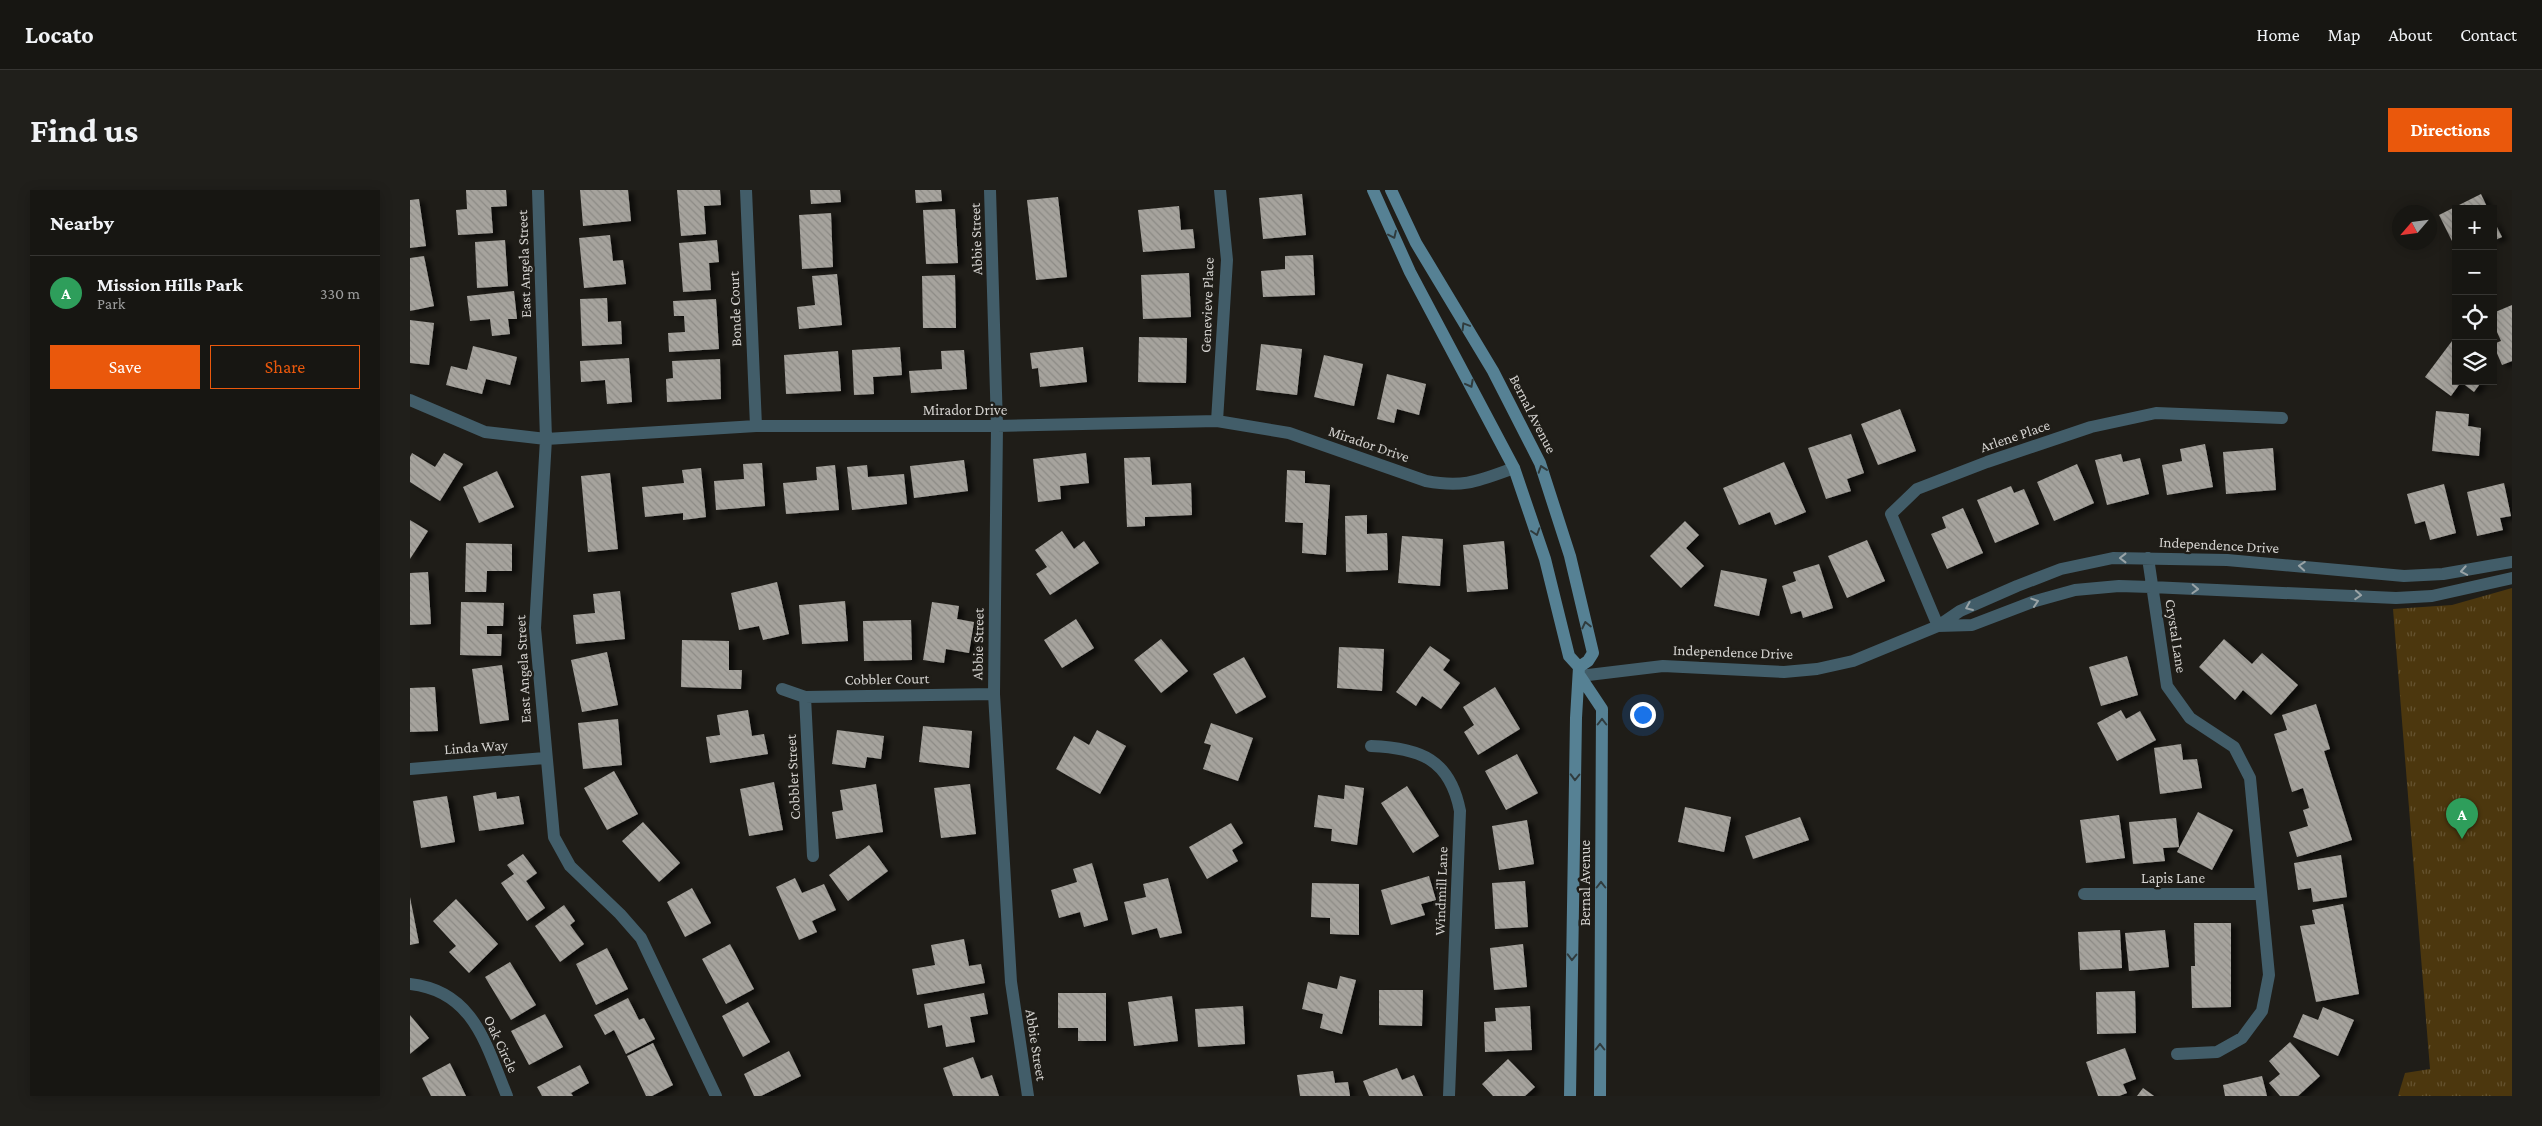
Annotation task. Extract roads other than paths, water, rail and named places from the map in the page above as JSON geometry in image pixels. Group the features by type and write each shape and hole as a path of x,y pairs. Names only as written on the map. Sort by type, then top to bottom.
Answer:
{"main road":[{"name":"Bernal Avenue","path":"1373,190 1410,272 1514,468 1545,559 1569,656 1602,709 1600,1096"},
{"name":"Bernal Avenue","path":"1391,190 1416,243 1493,371 1540,463 1570,556 1593,653 1579,671 1576,718 1570,1096"}],"street":[{"name":"East Angela Street","path":"538,190 546,439 534,628 554,838 570,866 620,914 641,938 716,1096"},
{"name":"Bonde Court","path":"746,190 756,426"},
{"name":"Abbie Street","path":"990,190 997,426 994,694 1010,982 1028,1096"},
{"name":"Genevieve Place","path":"1217,421 1227,260 1220,190"},
{"name":"Mirador Drive","path":"410,400 485,432 546,439 756,426 997,426 1217,421 1289,433 1426,481 1449,485 1472,484 1514,468"},
{"name":"Arlene Place","path":"1938,626 1891,514 1917,489 1987,462 2091,427 2156,413 2282,418"},
{"name":"Independence Drive","path":"1579,671 1663,666 1784,672 1817,669 1853,661 1938,626 1960,611 2061,568 2112,558 2227,560 2404,576 2443,574 2512,562"},
{"name":"Crystal Lane","path":"2148,558 2167,686 2190,718 2234,747 2250,778 2269,975 2262,1011 2242,1038 2217,1052 2177,1054"},
{"name":"Independence Drive","path":"1938,626 1972,625 2032,602 2074,590 2151,587 2396,598 2432,596 2512,578"},
{"name":"Cobbler Court","path":"782,689 805,696 994,694"},
{"name":"Cobbler Street","path":"805,696 813,856"},
{"name":"Windmill Lane","path":"1371,746 1398,747 1414,751 1428,759 1442,771 1452,784 1458,798 1460,812 1449,1096"},
{"name":"Linda Way","path":"410,769 545,758"},
{"name":"Lapis Lane","path":"2084,894 2261,894"},
{"name":"Oak Circle","path":"410,984 423,985 454,999 478,1026 507,1096"}],"place":[{"name":"Mission Hills Park","path":"2462,839"}]}
